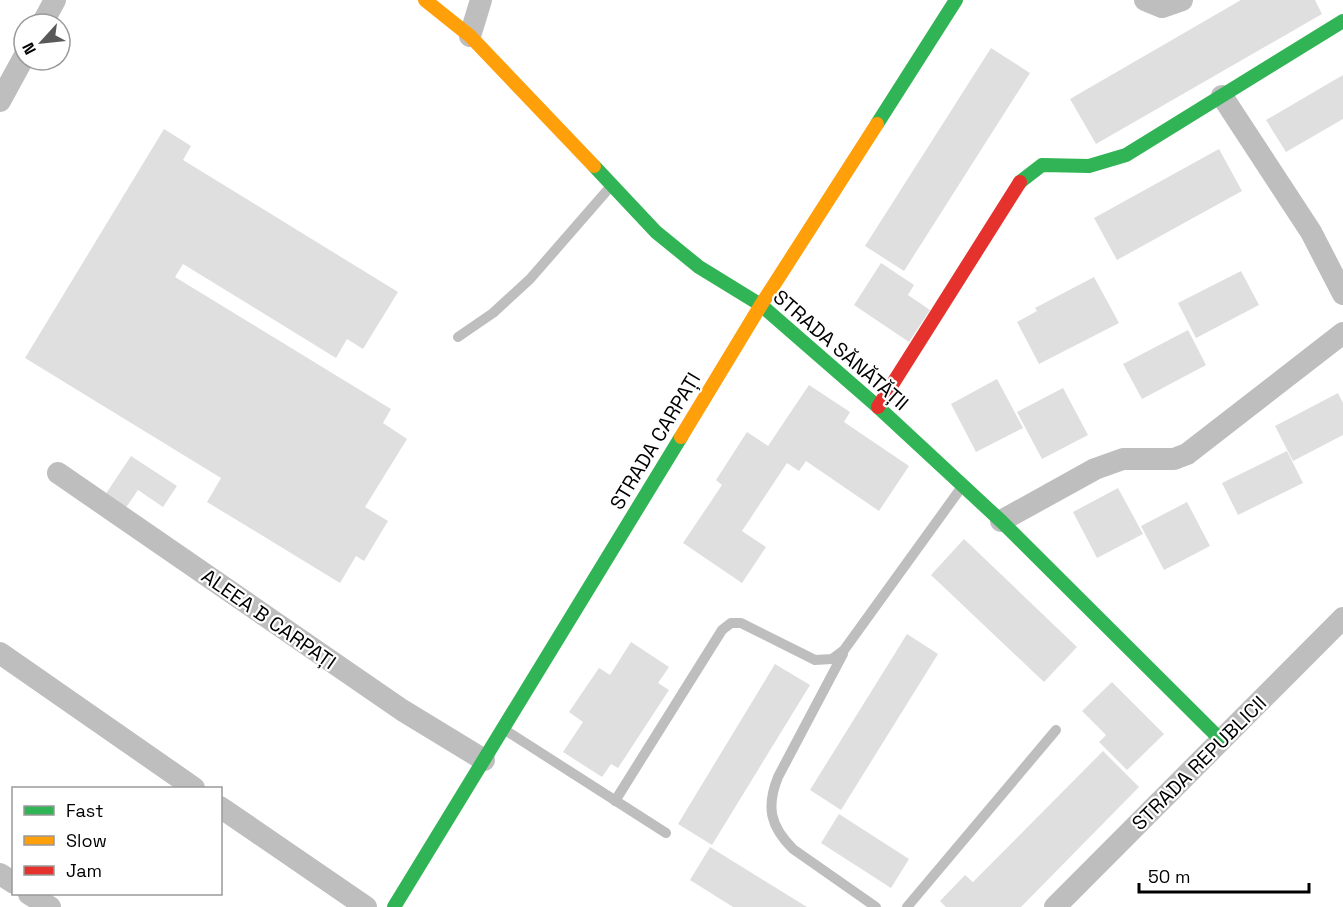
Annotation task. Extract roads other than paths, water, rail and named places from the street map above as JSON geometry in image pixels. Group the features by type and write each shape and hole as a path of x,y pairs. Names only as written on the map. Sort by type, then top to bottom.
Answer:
{"street":[{"name":"STRADA SĂNĂTĂȚII","path":"425,0 470,36 656,232 690,260 761,305 878,407 1001,521 1222,741"},
{"path":"470,36 481,0"},
{"name":"STRADA CARPAȚI","path":"394,907 761,305 956,0"},
{"path":"1145,0 1162,7 1182,0"},
{"path":"878,407 1021,181 1034,168 1048,162 1076,167 1098,165 1126,155 1343,21"},
{"path":"0,101 16,72"},
{"path":"1222,96 1311,232 1343,294"},
{"path":"1001,521 1095,469 1123,459 1174,459 1188,454 1343,333"},
{"name":"ALEEA B CARPAȚI","path":"58,473 392,704 484,760"},
{"name":"STRADA REPUBLICII","path":"1055,907 1343,618"},
{"path":"0,653 191,787"},
{"path":"222,808 366,907"},
{"path":"31,895 50,907"}],"lane":[{"path":"458,337 493,313 530,279 611,186"},
{"path":"876,907 793,849 781,838 774,824 771,795 778,777 844,651 962,485"},
{"path":"615,801 722,630 731,624 741,623 815,660 832,659 844,651"},
{"path":"503,728 666,833"},
{"path":"907,907 1056,730"}]}
